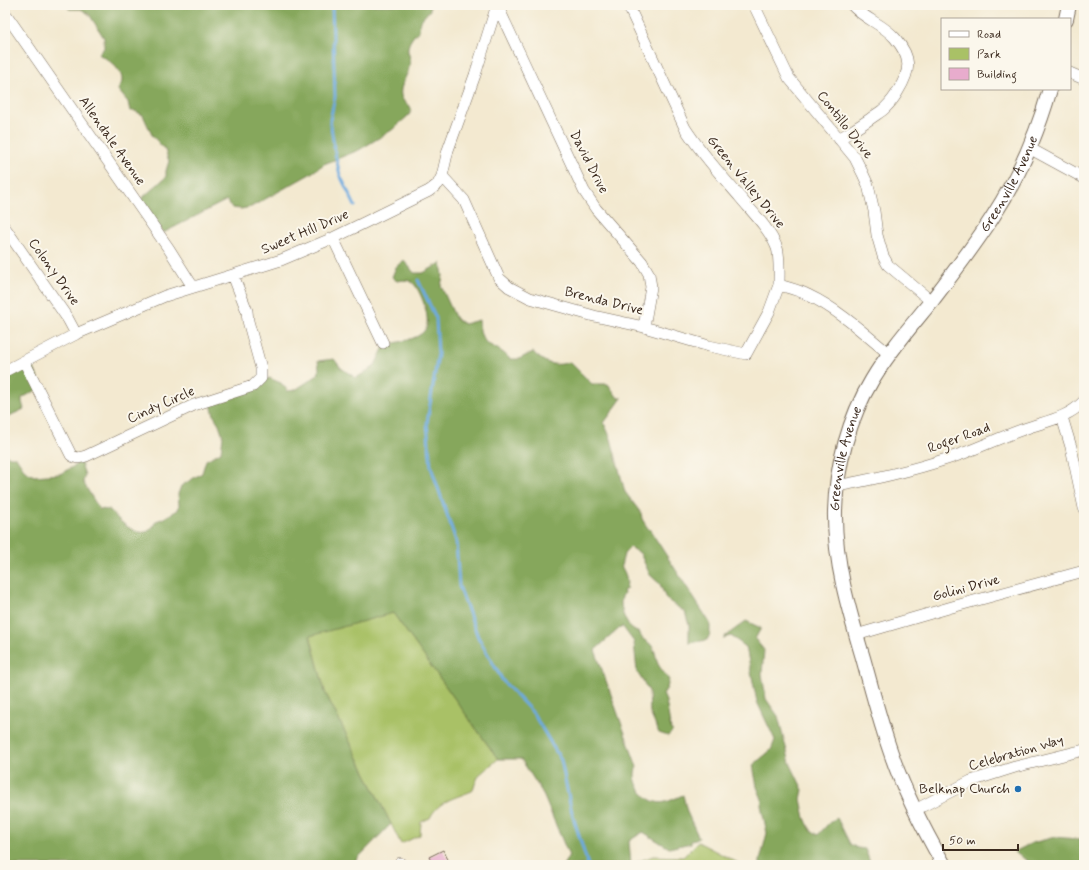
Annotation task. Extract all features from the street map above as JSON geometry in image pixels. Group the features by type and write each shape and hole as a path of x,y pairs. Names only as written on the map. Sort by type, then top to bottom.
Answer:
{"street":[{"name":"Sweet Hill Drive","path":"5,370 76,334 165,296 273,263 332,238 430,191 438,184 442,176 448,150 475,75 497,5"},
{"name":"David Drive","path":"497,5 584,191 596,209 642,262 649,274 651,286 644,327"},
{"name":"Green Valley Drive","path":"628,5 686,128 707,159 771,237 778,249 779,285"},
{"name":"Contillo Drive","path":"754,5 789,78 855,158 868,185 874,211 877,235 883,256 888,265 931,301"},
{"path":"840,139 885,109 904,82 908,72 907,59 896,38 885,28 857,11 852,5"},
{"path":"1066,18 1069,5"},
{"name":"Allendale Avenue","path":"5,13 169,249 193,287"},
{"path":"1071,73 1084,79"},
{"name":"Greenville Avenue","path":"944,865 903,785 891,754 856,636 835,537 837,486 844,446 851,425 872,380 965,257 992,218 1014,179 1029,148 1050,90"},
{"path":"1029,148 1084,178"},
{"name":"Brenda Drive","path":"442,176 464,200 499,278 509,287 537,300 594,316 644,327 709,346 746,354 769,312 779,285"},
{"name":"Colony Drive","path":"6,233 68,319 76,334"},
{"path":"332,238 383,343"},
{"name":"Cindy Circle","path":"24,361 71,455 79,459 194,405 253,386 261,378 261,368 248,321 247,311 233,275"},
{"path":"779,285 809,295 829,307 862,331 890,355"},
{"name":"Roger Road","path":"837,486 874,479 963,454 1026,428 1062,417 1078,408 1084,401"},
{"path":"1062,417 1071,447 1084,508"},
{"name":"Golini Drive","path":"856,636 952,607 1084,571"},
{"name":"Celebration Way","path":"915,810 971,781 1015,767 1084,750"}],"green space":[{"path":"67,5 430,5 430,10 420,21 419,31 413,37 408,46 410,61 402,86 401,97 411,107 409,108 412,109 409,115 392,130 359,150 324,164 310,174 251,207 241,209 232,208 227,200 163,233 141,202 141,199 166,177 169,161 165,150 152,135 143,115 135,111 130,111 128,102 118,90 122,77 114,65 106,58 98,54 104,48 104,38 89,14 81,9 69,9"},
{"path":"404,260 414,273 423,273 441,263 443,276 441,286 456,319 464,324 479,320 482,337 485,341 504,353 510,359 519,359 533,352 546,362 559,364 570,362 592,384 608,384 618,398 622,398 604,423 611,439 625,492 641,513 642,519 647,527 710,623 710,634 707,640 689,643 689,625 685,612 666,599 660,584 650,575 640,553 630,547 624,554 621,566 627,580 626,589 623,591 624,593 621,601 622,611 628,625 640,633 643,639 651,644 658,664 669,680 667,688 663,694 666,701 671,730 673,731 668,736 659,733 650,713 649,691 637,672 634,642 622,626 595,650 637,767 635,777 639,788 642,793 651,800 659,803 666,802 683,795 687,812 699,838 691,840 691,843 669,848 643,832 629,841 631,865 563,865 569,856 542,792 521,759 498,759 393,613 310,636 325,692 391,824 351,865 5,865 5,454 10,457 16,457 25,471 34,476 60,474 76,465 79,458 85,475 83,482 99,509 110,510 120,521 133,530 146,532 152,528 156,521 178,510 178,494 181,486 202,473 206,460 221,452 223,436 219,424 214,416 210,400 269,378 281,383 288,391 295,390 318,375 318,361 334,359 341,368 356,378 374,367 385,345 412,338 425,330 427,320 425,306 417,288 410,281 397,281 392,277 396,267"},
{"path":"31,362 42,387 22,398 24,409 5,418 5,371"},
{"path":"393,613 498,759 479,775 472,791 442,804 433,812 430,818 421,822 420,835 401,844 325,692 310,635"},
{"path":"746,621 761,628 755,639 764,650 762,674 766,699 778,716 790,763 803,790 801,799 805,818 810,829 818,835 829,823 837,818 850,844 857,848 865,849 871,865 760,865 767,833 761,805 762,799 757,787 753,765 771,750 775,740 757,702 746,647 731,636 723,638"},
{"path":"1055,837 1077,839 1084,838 1084,865 1034,865 1014,852 1032,843"},
{"path":"698,842 742,865 629,865 653,856 683,857"}],"building":[{"path":"443,850 451,865 433,865 429,857"}],"waterway":[{"path":"332,5 335,97 330,120 340,175 355,206"},
{"path":"418,280 436,318 438,354 427,423 431,467 456,541 459,586 478,637 503,681 533,713 561,760 572,813 588,865"}],"place":[{"name":"Belknap Church","path":"1018,789"}]}
